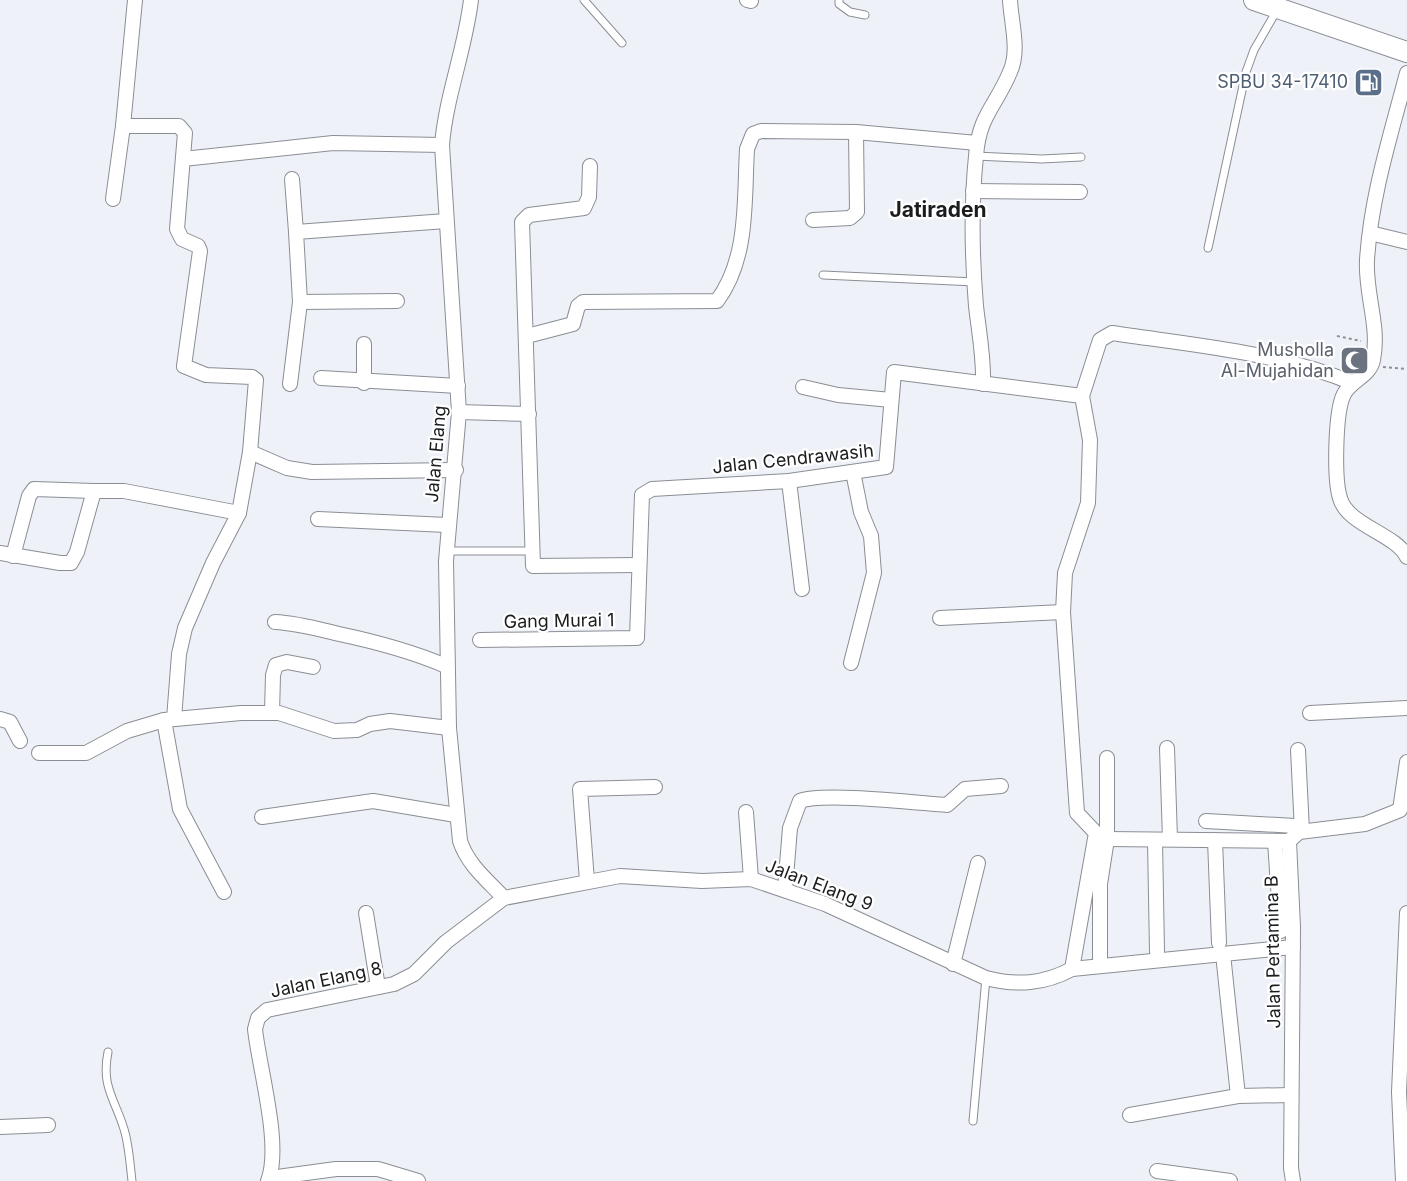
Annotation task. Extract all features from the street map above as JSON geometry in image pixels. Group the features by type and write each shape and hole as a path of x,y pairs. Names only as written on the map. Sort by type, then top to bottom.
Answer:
{"main road":[{"path":"1254,0 1407,52"}],"street":[{"path":"113,199 123,126 135,0"},
{"name":"Jalan Elang","path":"471,0 459,66 445,113 441,146 459,412 456,470 447,525 446,551 449,728 456,815 464,854 504,898"},
{"path":"1010,0 1015,42 1011,71 984,115 976,149 973,191 975,282 984,356 983,384 1082,396"},
{"path":"1407,73 1374,200 1366,277 1375,344 1371,366 1343,394 1336,433 1340,498 1348,511 1407,555"},
{"path":"123,126 179,126 185,133 177,228 182,239 198,246 200,251 184,366 206,375 254,378 250,452 239,513 213,563 185,628 169,719 180,808 224,892"},
{"path":"527,336 573,324 578,306 583,302 717,301 730,284 741,250 747,149 753,134 761,130 856,132 976,149"},
{"path":"813,220 850,218 857,212 856,132"},
{"path":"183,159 333,143 441,146"},
{"path":"590,166 589,197 584,208 529,215 522,222 530,414 533,566 538,568 639,565"},
{"path":"290,384 300,302 292,179"},
{"path":"973,191 1080,192"},
{"path":"296,232 446,221"},
{"path":"1370,233 1407,242"},
{"path":"300,302 397,301"},
{"path":"1072,969 1096,833 1077,813 1063,612 1065,573 1088,503 1090,440 1082,396 1100,340 1112,333 1238,352 1328,373 1353,383"},
{"path":"363,383 364,344"},
{"name":"Jalan Cendrawasih","path":"639,565 640,508 642,495 646,491 789,481 886,467 894,372 983,384"},
{"path":"321,378 363,383 458,386"},
{"path":"802,387 838,395 891,400"},
{"path":"459,412 530,414"},
{"path":"250,452 287,468 312,472 456,470"},
{"path":"851,663 874,573 871,536 861,512 853,472"},
{"path":"789,481 802,589"},
{"path":"94,491 77,552 71,563 7,555 29,496 34,489 124,491 239,513"},
{"path":"318,519 447,525"},
{"name":"Gang Murai 1","path":"480,640 637,638 639,565"},
{"path":"940,618 1063,612"},
{"path":"275,622 290,622 371,640 405,649 447,666"},
{"path":"272,713 273,675 276,665 287,662 313,667"},
{"path":"1310,713 1407,708"},
{"path":"39,753 86,753 127,731 169,719 272,713 334,731 357,730 370,724 390,721 449,728"},
{"path":"0,719 10,722 20,741"},
{"path":"1167,748 1170,839"},
{"name":"Jalan Pertamina B","path":"1293,1181 1291,1095 1298,750"},
{"path":"1100,959 1100,884 1107,839 1107,758"},
{"path":"1407,763 1400,810 1407,824"},
{"path":"785,889 790,828 800,801 866,800 947,805 965,789 1001,786"},
{"path":"587,880 580,789 655,787"},
{"path":"262,817 373,801 456,815"},
{"path":"1107,839 1275,841 1297,835 1365,824 1400,810"},
{"path":"746,813 751,879"},
{"path":"1206,821 1295,826 1297,835"},
{"path":"1155,840 1156,952"},
{"path":"1215,840 1221,948 1238,1096"},
{"path":"1275,841 1281,931"},
{"path":"954,964 978,863"},
{"name":"Jalan Elang 9","path":"504,898 587,880 620,876 702,881 751,879 785,889 904,939 986,978 1010,984 1032,983 1056,977 1072,969 1221,948 1293,947"},
{"name":"Jalan Elang 8","path":"269,1179 272,1156 269,1107 255,1036 258,1018 267,1010 406,979 446,942 504,898"},
{"path":"366,913 378,987"},
{"path":"1403,1181 1405,1131 1400,1092 1407,913"},
{"path":"1130,1115 1238,1096 1291,1095"},
{"path":"0,1127 48,1125"},
{"path":"269,1179 336,1169 358,1175 387,1171 395,1178 418,1181"},
{"path":"1157,1171 1230,1181"}],"lane":[{"path":"584,0 622,43"},
{"path":"839,0 839,4 850,12 865,15"},
{"path":"1208,248 1246,72 1254,51 1279,8"},
{"path":"976,149 1042,159 1081,157"},
{"path":"824,275 975,282"},
{"path":"446,551 532,551"},
{"path":"973,1121 986,978"},
{"path":"108,1052 104,1072 125,1130 132,1181"}],"path":[{"path":"1337,336 1375,344"},
{"path":"1371,366 1407,369"}],"place":[{"name":"SPBU 34-17410","path":"1369,82"},
{"name":"Musholla Al-Mujahidan","path":"1355,360"}],"district":[{"name":"Jatiraden","path":"938,210"}]}
